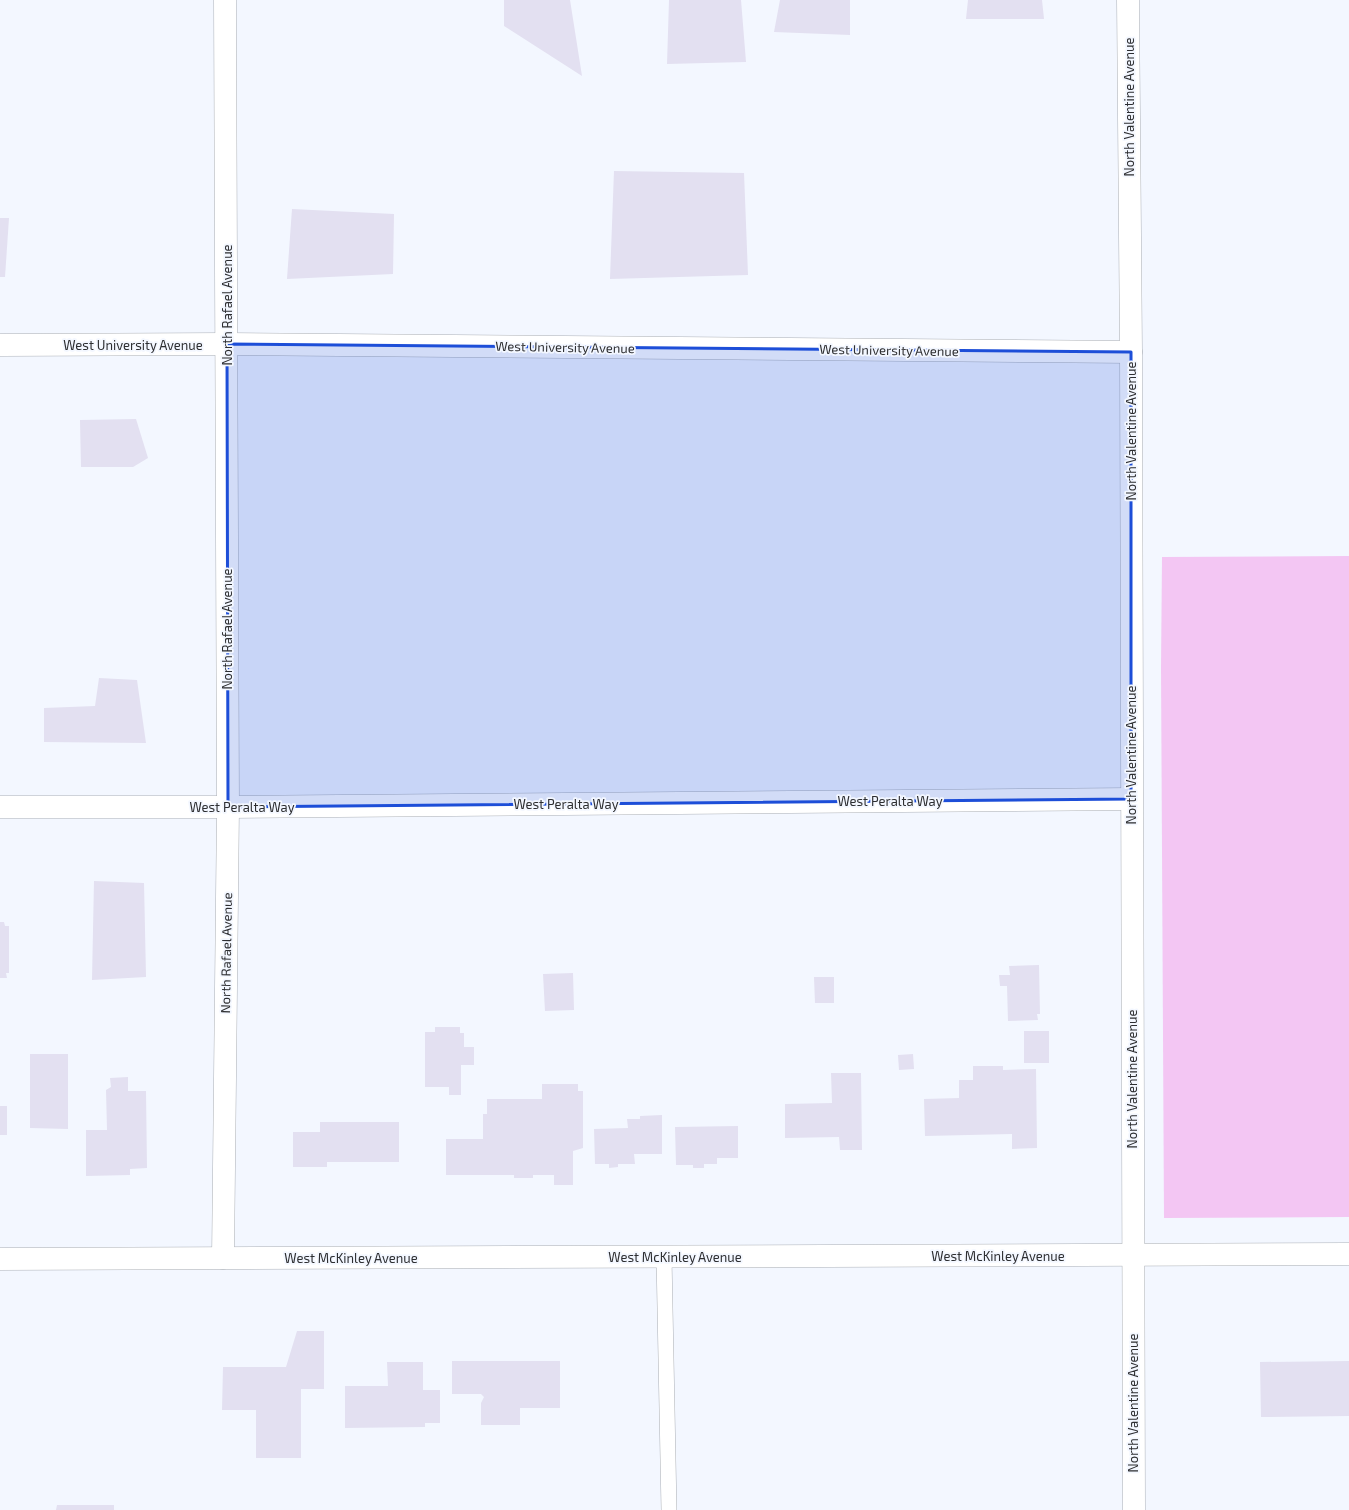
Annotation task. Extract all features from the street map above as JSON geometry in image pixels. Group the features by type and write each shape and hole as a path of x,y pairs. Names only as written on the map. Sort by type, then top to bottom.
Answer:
{"street":[{"name":"North Rafael Avenue","path":"223,1258 228,807 225,0"},
{"name":"North Valentine Avenue","path":"1128,0 1131,352 1132,1255 1134,1510"},
{"name":"West University Avenue","path":"0,345 227,344 1131,352"},
{"name":"West Peralta Way","path":"0,807 228,807 1131,799"},
{"name":"West McKinley Avenue","path":"0,1259 1349,1254"}],"lane":[{"path":"664,1257 670,1510"}],"highlighted area":[{"path":"227,344 1131,352 1131,799 228,807"}],"shaded area":[{"path":"1349,556 1349,1217 1164,1218 1161,668 1162,557"}],"building":[{"path":"504,0 570,0 582,76 504,26"},
{"path":"669,0 741,0 746,62 667,64"},
{"path":"780,0 850,0 850,35 774,32"},
{"path":"968,0 1042,0 1044,19 966,19"},
{"path":"614,171 744,173 748,275 610,279"},
{"path":"292,209 394,214 393,274 287,279"},
{"path":"0,218 9,218 5,277 0,277"},
{"path":"136,419 148,458 133,467 81,467 80,420"},
{"path":"99,678 137,680 146,743 44,742 44,708 95,706"},
{"path":"94,881 144,883 146,977 92,980"},
{"path":"0,922 4,922 5,926 9,926 9,973 6,973 7,978 0,978"},
{"path":"1039,965 1040,1014 1037,1014 1038,1020 1008,1021 1007,986 1000,986 999,975 1010,975 1009,966"},
{"path":"573,973 574,1010 545,1011 543,974"},
{"path":"814,977 834,977 834,1003 815,1003"},
{"path":"435,1027 460,1027 460,1033 464,1033 464,1047 474,1047 474,1065 461,1065 461,1095 449,1095 449,1087 425,1087 425,1032 435,1032"},
{"path":"1024,1031 1049,1031 1049,1063 1024,1063"},
{"path":"30,1054 68,1054 68,1129 30,1128"},
{"path":"913,1054 914,1069 899,1070 898,1055"},
{"path":"973,1066 1003,1066 1003,1070 1036,1069 1037,1148 1012,1149 1012,1134 925,1136 924,1099 959,1098 959,1080 973,1080"},
{"path":"831,1073 861,1073 862,1150 840,1150 839,1137 785,1138 785,1104 832,1103"},
{"path":"128,1077 128,1091 146,1091 147,1168 130,1169 130,1175 86,1176 86,1130 107,1130 106,1090 111,1087 110,1078"},
{"path":"542,1084 578,1084 578,1091 583,1091 583,1148 573,1151 573,1185 554,1185 554,1175 533,1175 533,1178 514,1178 514,1175 446,1175 446,1139 483,1139 483,1114 487,1114 487,1099 542,1099"},
{"path":"0,1106 7,1106 7,1135 0,1135"},
{"path":"662,1115 662,1154 634,1154 635,1164 618,1164 618,1167 609,1168 609,1164 595,1164 594,1129 628,1128 627,1119 640,1119 640,1116"},
{"path":"320,1122 399,1122 399,1162 327,1162 327,1167 293,1167 293,1132 320,1132"},
{"path":"738,1126 738,1158 717,1158 717,1164 704,1164 704,1168 693,1168 693,1165 676,1165 675,1127"},
{"path":"297,1331 324,1331 324,1389 301,1389 301,1458 256,1458 256,1410 222,1410 223,1367 286,1367"},
{"path":"452,1361 560,1361 560,1408 520,1408 520,1425 481,1425 481,1403 484,1397 481,1394 452,1394"},
{"path":"1349,1361 1349,1416 1261,1417 1260,1362"},
{"path":"387,1362 423,1362 423,1390 440,1390 440,1423 425,1423 425,1427 345,1428 345,1386 388,1386"},
{"path":"57,1505 114,1505 114,1510 56,1510"}]}
